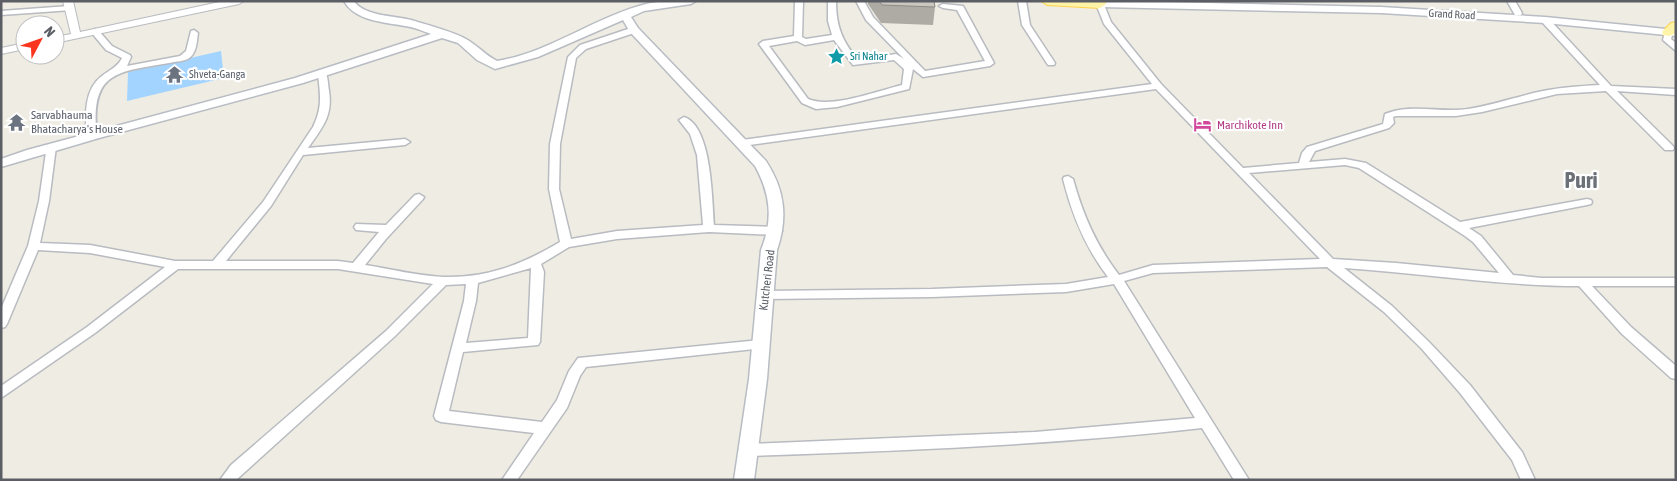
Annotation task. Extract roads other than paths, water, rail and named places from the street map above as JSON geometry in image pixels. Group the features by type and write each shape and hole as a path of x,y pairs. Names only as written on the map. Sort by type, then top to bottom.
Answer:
{"main road":[{"path":"348,1 353,8 378,18 409,23 462,41 481,58 495,65 508,64 579,37 642,8 691,1"},
{"name":"Grand Road","path":"1047,1 1372,10 1545,20 1674,31"},
{"name":"Grand Road","path":"1302,1 1518,13 1674,31"},
{"name":"Kutcheri Road","path":"625,15 634,30 742,143 761,164 770,178 774,196 776,231 769,250 758,379 744,480"},
{"path":"1,163 92,135 252,94 380,56 440,34"}],"street":[{"path":"65,38 204,5 239,1"},
{"path":"798,38 799,1"},
{"path":"832,1 831,24 837,37 841,46 856,63 896,57 909,68 906,87 837,104 816,106 805,101 763,44 798,38 805,42 837,37"},
{"path":"860,1 870,18 922,74 990,63 960,8 944,6"},
{"path":"1022,1 1026,25 1050,63"},
{"path":"1511,1 1518,13"},
{"path":"1100,2 1107,22 1158,86 1330,263 1388,309 1466,389 1517,456 1528,480"},
{"path":"1,13 69,5 76,35"},
{"path":"1545,20 1570,51 1611,89 1669,148"},
{"path":"566,244 554,189 555,144 572,57 583,47 634,30"},
{"path":"1674,31 1667,40 1676,48"},
{"path":"92,135 90,117 96,87 100,82 118,70 126,61 126,55 116,53 109,48 95,32"},
{"path":"118,70 183,58 190,52 194,32"},
{"path":"1,51 15,48"},
{"path":"217,264 267,204 318,127 324,114 326,102 322,73"},
{"path":"742,143 1158,86"},
{"path":"1303,165 1311,148 1386,126 1389,123 1388,116 1397,113 1456,113 1510,103 1556,91 1611,89 1676,92"},
{"path":"684,120 695,133 702,154 710,228"},
{"path":"300,152 405,142"},
{"path":"1,324 34,246 44,201 51,147"},
{"path":"1241,171 1345,162 1362,165 1460,226 1477,239 1510,279"},
{"path":"1068,179 1083,230 1097,253 1118,279 1242,480"},
{"path":"356,268 419,197"},
{"path":"1460,226 1587,202"},
{"path":"360,227 389,229"},
{"path":"34,246 90,249 175,265 338,265 443,281 472,280 535,262 566,244 617,235 710,228 776,231"},
{"path":"458,348 534,342 538,272 535,262"},
{"path":"764,295 932,293 1066,288 1118,279 1153,269 1330,263 1396,266 1542,282 1676,282"},
{"path":"1,393 91,330 175,265"},
{"path":"472,280 470,301 441,416 544,428"},
{"path":"226,480 236,468 390,334 443,281"},
{"path":"1582,282 1622,328 1676,374"},
{"path":"509,480 568,394 577,367 583,362 760,345"},
{"path":"748,450 989,442 1133,432 1206,422"}],"water":[{"path":"221,51 224,78 127,101 128,72"}],"place":[{"name":"Sri Nahar","path":"836,56"},
{"name":"Shveta-Ganga","path":"175,74"},
{"name":"Sarvabhauma Bhatacharya's House","path":"17,122"},
{"name":"Marchikote Inn","path":"1203,125"}],"district":[{"name":"Puri","path":"1581,180"}]}
